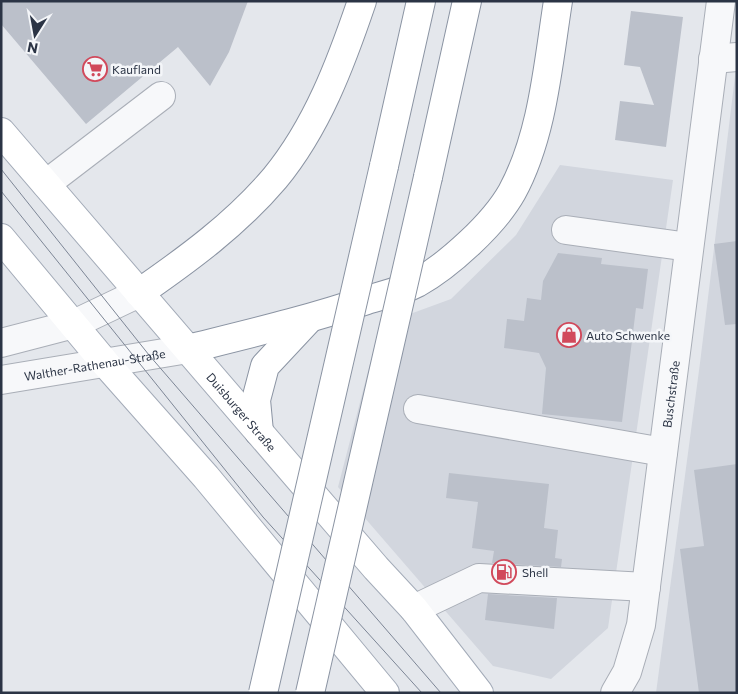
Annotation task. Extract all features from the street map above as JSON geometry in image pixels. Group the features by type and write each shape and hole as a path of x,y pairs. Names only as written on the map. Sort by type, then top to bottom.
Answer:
{"main road":[{"path":"139,293 216,237 276,177 307,131 337,70 362,1"},
{"path":"263,693 421,1"},
{"path":"310,693 467,1"},
{"path":"188,349 308,320 416,284 468,245 495,217 512,192 528,153 541,103 558,1"},
{"name":"Duisburger Straße","path":"1,132 414,609 479,693"},
{"path":"1,238 106,364 206,477 386,693"},
{"path":"259,432 256,400 265,366 308,320"}],"street":[{"name":"Buschstraße","path":"615,693 627,672 638,634 646,587 689,247 725,58 721,1"},
{"path":"46,184 161,96"},
{"path":"566,230 689,247"},
{"path":"1,343 74,324 139,293"},
{"name":"Walther-Rathenau-Straße","path":"1,380 188,349"},
{"path":"418,409 663,452"},
{"path":"414,609 479,578 646,587"}],"shaded area":[{"path":"737,60 737,693 656,693 700,363"},
{"path":"560,165 673,180 608,628 551,679 493,666 338,487 380,325 451,299 516,235"}],"building":[{"name":"Kaufland","path":"1,1 248,1 229,52 210,86 178,47 86,124 1,24"},
{"path":"631,11 683,17 666,147 615,140 620,101 654,105 640,67 624,65"},
{"path":"737,241 737,324 725,325 714,244"},
{"name":"Auto Schwenke","path":"558,253 602,258 601,264 648,269 643,309 636,308 622,422 542,414 546,368 539,353 504,348 507,319 524,321 527,298 541,300 543,281"},
{"path":"737,464 737,693 699,693 680,549 704,546 694,470"},
{"path":"449,473 549,484 544,528 558,530 555,558 562,559 561,567 492,563 494,551 472,548 478,502 446,498"},
{"path":"488,594 557,598 554,629 485,620"}],"tram line":[{"path":"1,169 149,355 441,693"},
{"path":"1,191 263,517 422,693"}],"place":[{"name":"Kaufland","path":"95,69"},
{"name":"Auto Schwenke","path":"569,335"},
{"name":"Shell","path":"504,572"}]}
